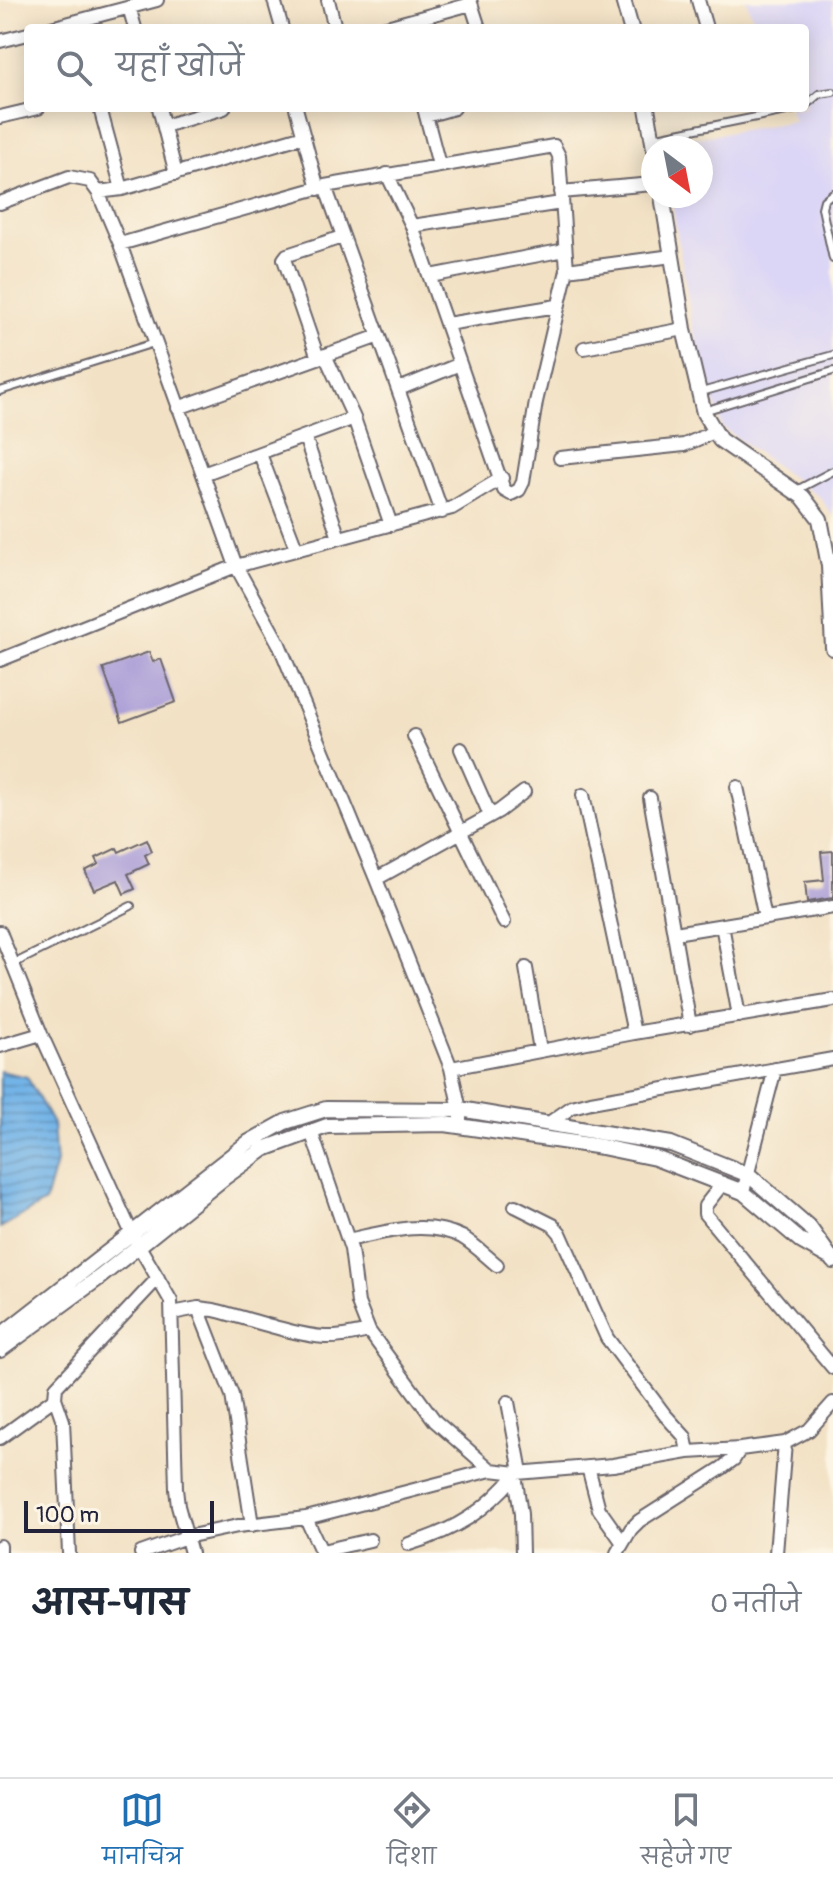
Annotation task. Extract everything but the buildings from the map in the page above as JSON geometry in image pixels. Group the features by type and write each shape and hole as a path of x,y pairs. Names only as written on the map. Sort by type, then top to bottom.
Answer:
{"street":[{"path":"80,24 119,6 157,0"},
{"path":"274,0 281,24"},
{"path":"328,0 334,24"},
{"path":"623,0 630,24"},
{"path":"698,0 705,24"},
{"path":"407,24 471,2 478,24"},
{"path":"119,6 132,24"},
{"path":"0,41 24,35"},
{"path":"0,117 24,111"},
{"path":"101,112 122,189"},
{"path":"160,112 176,174"},
{"path":"164,126 211,112"},
{"path":"297,112 321,188 399,389 442,512"},
{"path":"425,112 439,165"},
{"path":"648,112 652,136"},
{"path":"98,192 122,189 304,136"},
{"path":"120,244 321,188 387,174 551,145 559,156 567,270 536,402 523,482 519,490 511,494 506,494 412,226 387,174"},
{"path":"0,203 69,177 90,181 98,192 120,244 236,566 279,644 451,1068 460,1110 460,1126"},
{"path":"412,226 561,197 641,186"},
{"path":"664,208 684,329 704,411 714,432 730,448 795,491 813,508 824,530 833,648"},
{"path":"342,237 287,255 284,259 321,356 354,418 391,525"},
{"path":"430,276 565,250"},
{"path":"567,270 672,256"},
{"path":"447,324 557,306"},
{"path":"584,348 684,329"},
{"path":"178,408 379,336"},
{"path":"399,389 460,364"},
{"path":"203,474 354,418"},
{"path":"560,458 684,445 714,432"},
{"path":"305,437 339,538"},
{"path":"260,454 296,548"},
{"path":"0,660 236,566 442,512 465,502 502,478"},
{"path":"414,736 504,922"},
{"path":"461,749 490,815"},
{"path":"737,787 765,918"},
{"path":"376,879 490,815 524,792"},
{"path":"583,795 634,1033"},
{"path":"650,798 690,1025"},
{"path":"675,933 833,907"},
{"path":"722,925 739,1016"},
{"path":"0,932 3,949 13,964 41,1034 136,1240 166,1289 172,1313 174,1465 178,1506 191,1553"},
{"path":"526,968 540,1050"},
{"path":"451,1068 833,1000"},
{"path":"0,1046 41,1034"},
{"path":"549,1123 572,1107 591,1102 833,1059"},
{"path":"743,1192 775,1069"},
{"path":"0,1350 136,1240 249,1142 285,1122 326,1109 460,1110 671,1144 749,1175 809,1227 832,1259"},
{"path":"0,1336 264,1149 327,1126 445,1124 655,1158 743,1192 802,1242 832,1259"},
{"path":"311,1131 348,1240 358,1303 369,1331 435,1421 491,1470"},
{"path":"723,1183 705,1206 705,1214 833,1368"},
{"path":"515,1206 553,1225 560,1233 607,1338 687,1439 688,1452"},
{"path":"348,1240 403,1228 426,1229 464,1239 497,1265"},
{"path":"69,1553 63,1421 55,1398 56,1387 158,1278"},
{"path":"172,1313 198,1308 307,1335 343,1337 369,1331"},
{"path":"198,1308 232,1395 252,1525"},
{"path":"0,1438 55,1398"},
{"path":"508,1402 518,1473 522,1553"},
{"path":"141,1553 186,1537 306,1518 491,1470 518,1473 588,1467 688,1452 785,1443 809,1430 833,1403"},
{"path":"776,1553 785,1443"},
{"path":"588,1467 599,1509 620,1548 639,1521 722,1468 734,1459 740,1449"},
{"path":"409,1544 442,1534 480,1511 506,1489 518,1473"},
{"path":"306,1518 322,1552 370,1540"}],"lane":[{"path":"809,102 819,94 833,92"},
{"path":"682,136 782,112"},
{"path":"833,193 824,200 822,208 833,259"},
{"path":"0,391 154,343"},
{"path":"698,393 833,355"},
{"path":"704,411 833,371"},
{"path":"795,491 833,471"},
{"path":"13,964 131,906"}],"shaded area":[{"path":"746,0 833,0 833,517 821,498 722,427 693,329 673,208 713,208 713,136 708,136 794,121 791,112 809,112 809,24 755,24"}],"water":[{"path":"0,1071 27,1077 53,1124 56,1163 45,1202 0,1228"}]}
